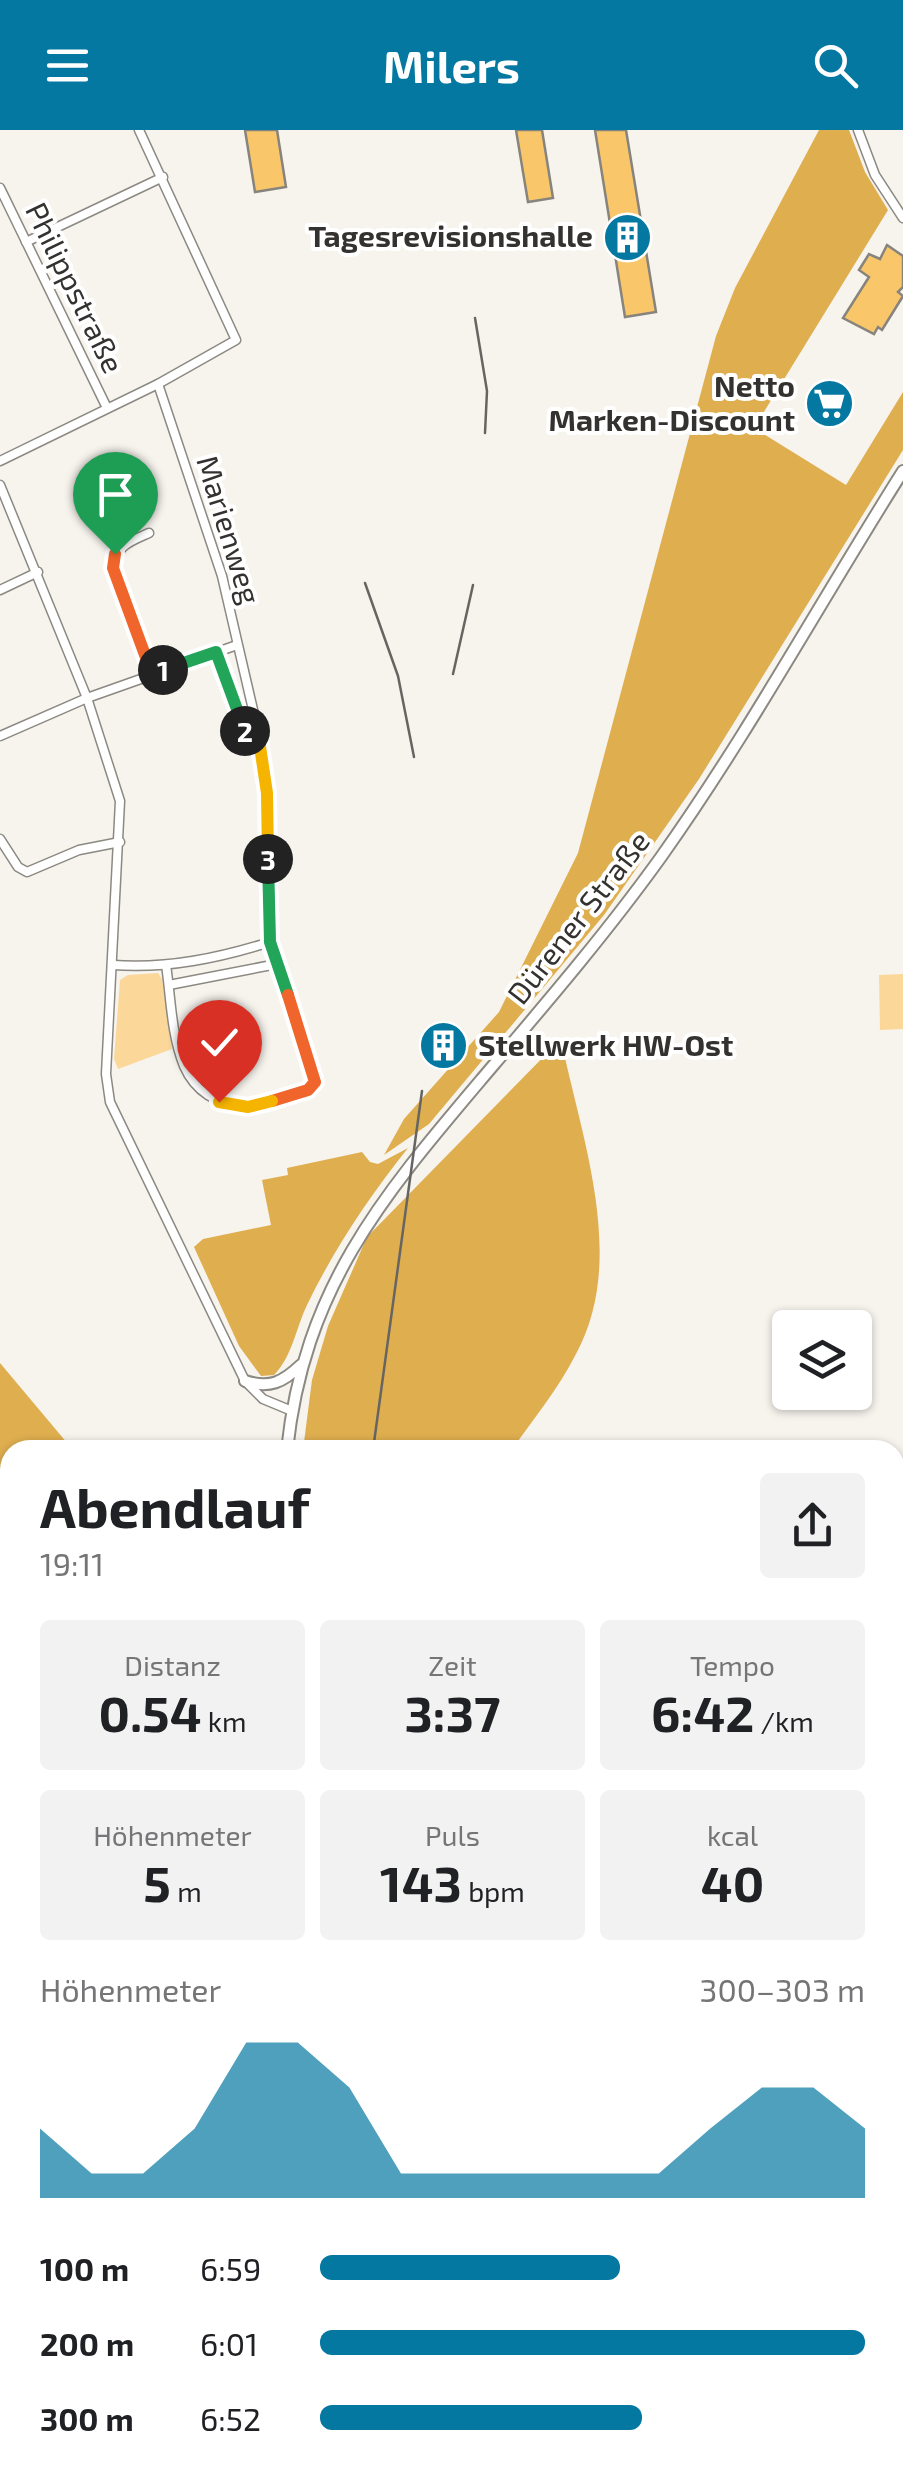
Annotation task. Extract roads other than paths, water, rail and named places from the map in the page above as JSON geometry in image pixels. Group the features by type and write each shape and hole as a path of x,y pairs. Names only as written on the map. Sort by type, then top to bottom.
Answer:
{"main road":[{"name":"Dürener Straße","path":"288,1440 302,1364 322,1308 360,1232 400,1176 600,939 662,855 903,471"},
{"path":"245,1381 272,1385 302,1364"}],"street":[{"path":"0,461 158,384 236,340 139,130"},
{"path":"858,130 875,176 903,218"},
{"path":"26,242 163,177"},
{"name":"Philippstraße","path":"0,188 108,408"},
{"name":"Marienweg","path":"158,384 222,576 238,645 259,740 268,820 270,942 315,1082 308,1090 259,1105 239,1107 219,1102 191,1077 175,1033 169,986"},
{"path":"0,485 38,572 116,781 120,842 106,1074 110,1102 245,1381 263,1399 292,1411"},
{"path":"149,534 122,546 115,554 113,568 152,674"},
{"path":"0,590 38,572"},
{"path":"0,736 87,698 238,645"},
{"name":"Marienweg","path":"216,652 248,740 259,740"},
{"path":"232,696 248,692"},
{"path":"0,839 18,867 28,872 79,850 120,842"},
{"path":"113,965 166,965 226,955 270,942"},
{"path":"226,955 230,973"},
{"path":"166,965 169,986 277,964"}],"railway":[{"path":"475,318 487,391 485,433"},
{"path":"365,583 398,676 414,757"},
{"path":"453,674 473,585"},
{"path":"374,1440 422,1091"}],"place":[{"name":"Tagesrevisionshalle","path":"628,237"},
{"name":"Netto Marken-Discount","path":"830,404"},
{"name":"Stellwerk HW-Ost","path":"443,1046"}]}
